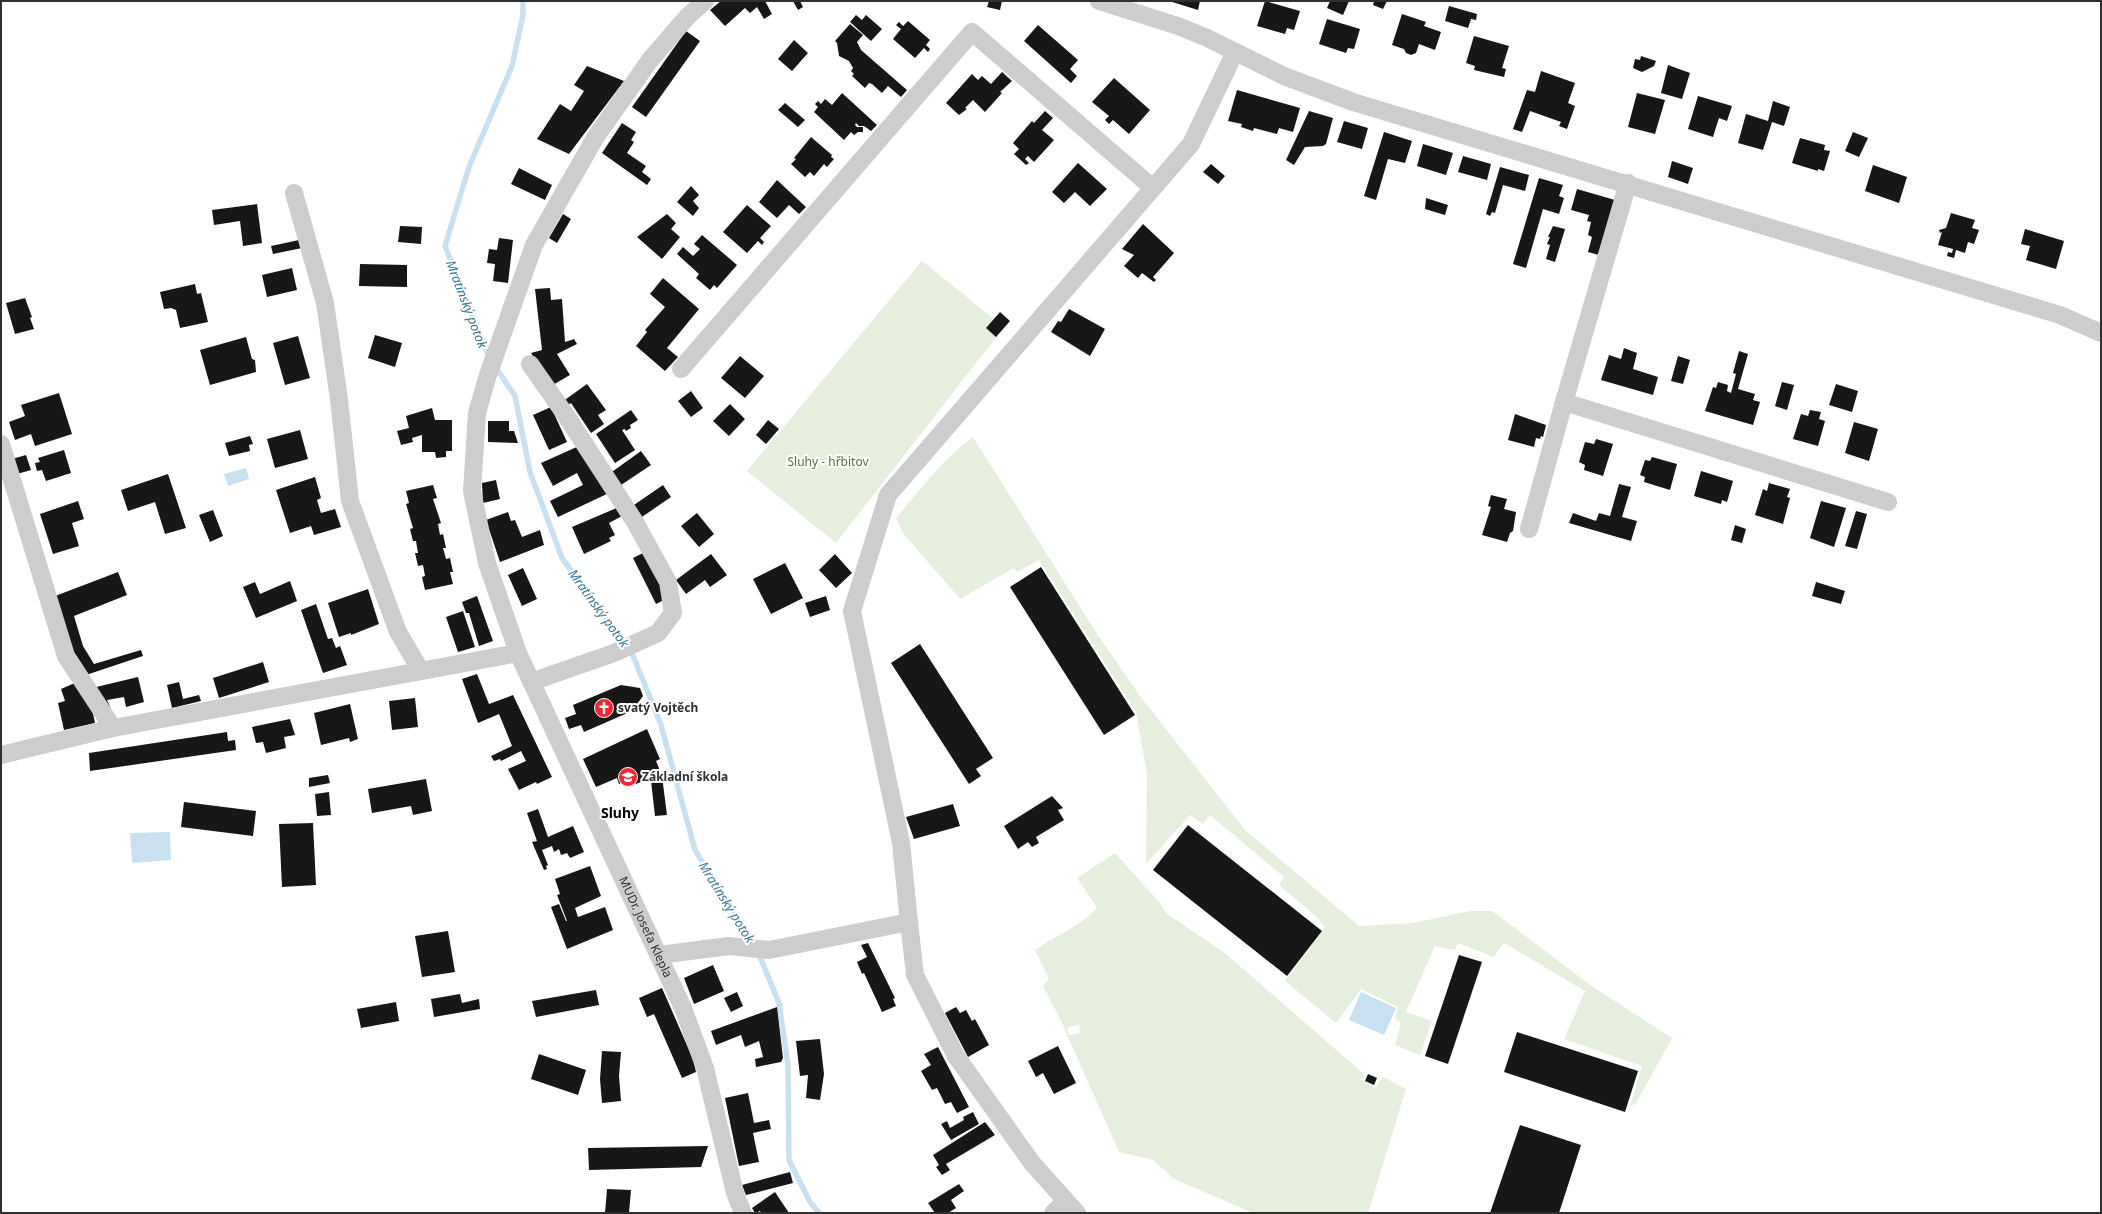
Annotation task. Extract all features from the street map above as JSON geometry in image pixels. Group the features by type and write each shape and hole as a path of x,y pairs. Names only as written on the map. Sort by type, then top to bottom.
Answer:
{"street":[{"name":"MUDr. Josefa Klepla","path":"705,1 688,16 650,60 595,138 534,245 499,348 487,378 477,413 472,491 487,562 518,653 683,1008 705,1068 735,1193 743,1213"},
{"path":"1099,1 1178,26 1284,76 1353,102 1628,183 2060,314 2101,333"},
{"path":"681,369 972,32 1153,188"},
{"path":"1053,1213 1072,1207 1032,1163 956,1056 915,975 901,843 852,611 888,495 1191,144 1235,52"},
{"path":"1529,529 1564,402 1628,183"},
{"path":"294,193 325,303 339,399 350,501 398,632 421,671"},
{"path":"530,364 635,522 668,582 673,612 658,633 614,653 531,682"},
{"path":"1564,402 1888,502"},
{"path":"1,444 66,656 113,728"},
{"path":"1,755 113,728 518,653"},
{"path":"659,955 729,946 769,950 909,922"}],"green space":[{"name":"Sluhy - hřbitov","path":"922,261 1004,327 836,543 747,471"},
{"path":"973,437 1097,634 1140,696 1245,830 1359,926 1413,923 1470,911 1492,911 1593,987 1672,1038 1636,1103 1630,1107 1642,1066 1564,1039 1585,991 1504,943 1494,957 1458,943 1455,950 1435,946 1406,1012 1432,1021 1420,1055 1395,1045 1401,1023 1395,1019 1398,1007 1361,989 1336,1023 1285,981 1325,928 1317,917 1279,885 1284,877 1210,815 1203,824 1190,815 1146,864 1147,775 1136,712 1039,560 1017,572 1014,568 960,599 903,533 896,518 942,465"},
{"path":"1115,853 1159,902 1167,914 1225,953 1365,1075 1361,1080 1376,1087 1383,1077 1406,1089 1368,1213 1253,1213 1174,1179 1153,1160 1119,1152 1059,1017 1043,986 1049,979 1035,950 1075,926 1097,908 1077,878","holes":["1079,1024 1080,1033 1069,1035 1067,1028"]}],"water":[{"path":"246,468 249,479 228,486 224,474"},
{"path":"170,832 171,860 132,863 130,833"},
{"path":"1361,992 1396,1008 1384,1035 1349,1020"}],"building":[{"path":"721,1 765,1 772,14 764,19 757,7 750,13 745,8 725,26 710,10"},
{"path":"793,1 800,1 803,7 798,10"},
{"path":"989,1 1002,1 1000,10 987,7"},
{"path":"1169,1 1200,1 1198,10"},
{"path":"1265,1 1300,11 1294,30 1287,28 1285,34 1257,26"},
{"path":"1330,1 1349,1 1343,15 1327,8"},
{"path":"1374,1 1387,1 1383,9 1373,5"},
{"path":"1449,6 1477,14 1476,20 1471,19 1468,28 1445,21"},
{"path":"1402,14 1426,22 1424,26 1441,32 1435,50 1419,44 1416,53 1411,55 1406,53 1404,49 1392,45"},
{"path":"856,15 862,20 866,15 882,29 871,41 850,22"},
{"path":"1327,19 1360,29 1354,49 1348,48 1346,53 1319,44"},
{"path":"908,21 930,40 926,45 930,49 928,52 924,48 915,58 893,39 901,29 896,25 899,22 903,26"},
{"path":"850,24 863,35 857,42 861,50 907,90 901,97 888,86 882,93 869,83 865,88 852,76 854,74 851,71 853,68 849,61 839,56 837,43 835,41"},
{"path":"1038,25 1078,60 1070,69 1077,76 1071,83 1024,41"},
{"path":"686,31 700,41 646,117 632,107"},
{"path":"1474,36 1509,46 1502,68 1506,69 1504,77 1474,70 1475,66 1466,63"},
{"path":"794,40 808,53 792,71 778,59"},
{"path":"1641,56 1656,61 1654,66 1642,72 1633,68 1635,59 1640,60"},
{"path":"1668,65 1690,73 1682,99 1661,93"},
{"path":"587,66 624,81 569,154 537,139 560,104 571,111 584,91 574,85"},
{"path":"1541,71 1575,83 1568,103 1575,106 1567,129 1559,126 1561,122 1530,111 1522,132 1513,129 1527,90 1535,92"},
{"path":"1002,72 1012,81 1000,92 1002,93 985,112 973,100 965,108 967,109 959,115 946,103 972,74 978,80 982,76 991,84"},
{"path":"1114,78 1150,110 1129,134 1113,120 1109,124 1105,120 1109,116 1092,102"},
{"path":"1237,90 1300,108 1293,132 1279,128 1277,134 1254,128 1253,131 1241,127 1242,124 1228,121"},
{"path":"842,93 877,125 871,131 864,126 859,126 856,123 855,125 857,127 863,127 863,132 858,132 854,135 851,132 844,140 814,112 818,107 815,104 818,101 821,104 825,99 832,105"},
{"path":"1637,93 1665,100 1655,134 1628,127"},
{"path":"1698,96 1732,106 1727,121 1719,118 1713,137 1688,129"},
{"path":"1773,101 1790,107 1784,126 1772,122 1763,150 1738,143 1746,114 1768,121"},
{"path":"785,103 805,120 798,127 778,110"},
{"path":"1045,111 1053,118 1042,130 1054,140 1034,162 1028,156 1025,159 1029,163 1026,165 1014,154 1019,149 1013,143 1032,121 1034,123"},
{"path":"1309,111 1333,118 1326,144 1323,146 1305,147 1294,165 1286,160"},
{"path":"1344,121 1368,128 1362,149 1337,142"},
{"path":"622,123 636,132 631,140 634,142 627,153 646,166 642,172 651,179 647,185 602,153"},
{"path":"1384,132 1412,141 1405,163 1388,159 1376,200 1364,196"},
{"path":"1853,132 1868,138 1859,157 1845,151"},
{"path":"811,137 832,155 831,157 834,159 827,167 824,164 814,176 810,172 805,177 791,164"},
{"path":"1800,138 1825,145 1824,150 1830,151 1824,171 1818,169 1818,171 1792,163"},
{"path":"1423,144 1453,153 1446,175 1417,166"},
{"path":"1463,156 1491,164 1487,180 1458,172"},
{"path":"1672,161 1693,168 1688,184 1668,177"},
{"path":"1078,163 1107,189 1090,206 1075,192 1064,203 1052,192"},
{"path":"1211,164 1225,176 1218,184 1203,172"},
{"path":"1873,165 1907,177 1899,203 1865,191"},
{"path":"1500,167 1529,175 1525,191 1503,185 1495,213 1492,212 1490,216 1486,214"},
{"path":"519,168 552,185 545,200 511,184"},
{"path":"1539,178 1563,185 1559,196 1564,198 1559,214 1543,209 1526,268 1513,264"},
{"path":"777,180 806,207 799,214 789,205 777,218 759,202"},
{"path":"691,186 699,195 693,201 699,208 693,216 677,202"},
{"path":"1577,189 1615,200 1599,255 1588,252 1592,237 1588,235 1591,222 1587,221 1589,215 1571,210"},
{"path":"1426,198 1448,205 1445,215 1425,209"},
{"path":"257,204 262,243 243,246 240,221 214,225 212,210"},
{"path":"747,205 771,226 760,238 764,242 762,245 758,241 747,253 723,232"},
{"path":"1951,213 1975,220 1972,228 1979,230 1974,244 1968,242 1965,253 1956,250 1954,258 1947,256 1948,252 1952,253 1953,249 1938,245 1942,232 1940,233 1939,230 1946,228"},
{"path":"563,214 571,219 557,243 549,238"},
{"path":"667,214 676,223 671,229 680,237 662,259 637,237"},
{"path":"1143,224 1174,253 1153,277 1156,280 1154,282 1142,273 1138,278 1124,266 1134,255 1122,249"},
{"path":"400,226 422,227 421,244 398,242"},
{"path":"1553,226 1565,229 1555,262 1546,259 1550,245 1547,244 1550,237 1548,237"},
{"path":"2025,229 2064,241 2056,269 2026,260 2030,246 2021,244"},
{"path":"702,235 737,265 717,288 714,285 710,290 696,278 699,274 677,254 683,247 693,256 700,249 694,244"},
{"path":"499,238 513,240 508,283 493,281 495,264 487,263 489,249 497,250"},
{"path":"299,240 302,248 273,254 271,246"},
{"path":"360,264 407,265 407,287 359,286"},
{"path":"292,268 297,290 267,297 262,275"},
{"path":"663,278 699,309 667,348 678,357 665,371 636,346 647,332 645,330 665,307 650,294"},
{"path":"195,284 197,294 201,293 208,322 180,328 176,310 171,308 164,309 160,292"},
{"path":"550,288 551,300 562,299 565,342 574,339 577,344 557,354 570,375 551,386 531,353 542,350 535,289"},
{"path":"25,298 32,317 30,318 34,329 15,334 6,303"},
{"path":"1069,309 1105,329 1090,356 1051,332 1058,321 1061,322"},
{"path":"1000,312 1010,321 996,337 986,328"},
{"path":"375,335 402,343 395,367 368,358"},
{"path":"298,336 310,378 285,385 273,343"},
{"path":"246,337 252,359 255,360 256,372 210,385 200,350"},
{"path":"1624,348 1637,353 1633,369 1658,377 1653,395 1601,380 1609,355 1621,359"},
{"path":"1739,351 1748,354 1738,389 1755,394 1753,400 1760,402 1753,425 1705,411 1713,387 1716,388 1718,382 1728,385 1727,391 1731,393 1736,374 1733,373"},
{"path":"740,356 764,376 745,398 721,378"},
{"path":"1678,356 1690,360 1683,384 1671,381"},
{"path":"1782,382 1794,385 1787,410 1775,406"},
{"path":"587,384 606,410 598,415 604,424 591,433 571,403 565,407 562,402"},
{"path":"1836,384 1858,391 1852,412 1829,405"},
{"path":"691,391 703,408 691,417 678,401"},
{"path":"59,393 72,434 35,446 31,434 15,440 9,422 25,416 21,405"},
{"path":"730,404 745,419 729,436 713,421"},
{"path":"551,407 567,442 549,450 533,415"},
{"path":"432,408 435,420 452,420 452,451 446,451 446,457 436,458 435,452 422,452 422,435 412,438 413,442 401,445 397,431 409,428 406,416"},
{"path":"631,410 638,420 630,425 631,428 626,431 625,429 622,430 635,450 615,463 596,434"},
{"path":"1810,410 1821,412 1819,419 1825,421 1818,446 1793,439 1801,414 1808,416"},
{"path":"1515,414 1546,425 1543,437 1541,436 1540,439 1536,438 1534,447 1508,440"},
{"path":"768,420 779,429 766,444 756,435"},
{"path":"488,421 509,421 509,431 514,431 518,443 488,442"},
{"path":"1854,422 1878,429 1869,461 1845,453"},
{"path":"300,430 308,459 275,468 267,439"},
{"path":"250,436 253,444 249,445 250,451 229,456 225,443"},
{"path":"1596,439 1613,444 1603,476 1584,470 1585,465 1579,462 1585,442 1594,444"},
{"path":"579,446 609,493 558,517 550,501 583,485 577,473 553,486 541,463"},
{"path":"64,450 71,473 46,481 42,470 37,471 35,463 40,462 38,458"},
{"path":"641,451 651,465 618,487 609,474"},
{"path":"26,455 31,470 17,474 12,459"},
{"path":"1652,457 1677,464 1670,490 1644,482 1645,477 1640,475 1645,460 1650,461"},
{"path":"1701,471 1733,481 1727,502 1722,500 1721,504 1694,496"},
{"path":"168,474 186,528 165,534 155,502 128,511 121,490"},
{"path":"315,477 321,498 317,500 321,513 335,509 341,527 314,535 311,526 290,533 276,490"},
{"path":"496,480 500,499 483,503 482,483"},
{"path":"1769,483 1790,489 1787,497 1790,498 1783,524 1755,515 1763,489 1767,491"},
{"path":"1619,484 1631,487 1622,517 1637,521 1631,541 1569,523 1573,513 1596,521 1599,513 1610,516"},
{"path":"433,485 437,498 433,499 441,523 438,524 440,535 443,534 446,548 443,548 446,559 450,558 453,572 450,572 453,584 425,590 422,577 425,576 423,565 418,566 415,553 418,553 416,541 413,541 410,529 413,528 406,504 409,503 406,491"},
{"path":"663,485 671,497 639,519 631,507"},
{"path":"1491,495 1507,499 1504,509 1516,512 1513,531 1510,533 1507,542 1482,535 1491,507 1488,506"},
{"path":"78,501 84,519 72,523 79,546 53,554 40,514"},
{"path":"1821,501 1846,508 1834,547 1810,538"},
{"path":"619,507 622,516 609,523 615,535 609,538 611,541 584,554 572,527"},
{"path":"213,510 223,536 210,542 199,515"},
{"path":"1856,511 1867,514 1857,549 1845,546"},
{"path":"508,512 511,521 515,520 522,537 540,530 544,545 500,562 486,520"},
{"path":"697,513 714,534 699,547 681,526"},
{"path":"1735,525 1746,529 1742,543 1731,540"},
{"path":"645,552 668,598 656,604 633,558"},
{"path":"711,554 727,575 710,587 705,580 686,594 676,580"},
{"path":"835,554 852,573 836,588 819,570"},
{"path":"785,563 803,598 771,614 753,579"},
{"path":"1041,567 1135,715 1104,735 1010,587"},
{"path":"523,568 537,599 522,606 508,575"},
{"path":"118,572 127,595 74,616 83,646 94,664 141,650 143,656 86,675 68,648 50,598"},
{"path":"290,581 297,601 256,618 243,587 255,582 260,594"},
{"path":"1816,582 1845,591 1841,604 1812,596"},
{"path":"368,589 379,624 351,635 351,633 339,637 328,603"},
{"path":"477,596 493,641 479,646 469,613 466,613 462,602"},
{"path":"826,596 830,610 810,617 805,603"},
{"path":"316,604 328,639 332,638 336,648 340,646 347,665 323,673 301,610"},
{"path":"463,611 475,647 458,652 446,617"},
{"path":"920,644 993,758 976,769 981,776 969,784 891,663"},
{"path":"263,662 269,682 219,698 213,678"},
{"path":"477,674 489,704 513,695 552,777 537,784 536,782 519,790 508,769 526,761 521,751 501,761 500,759 494,761 491,756 512,746 499,714 478,723 462,679"},
{"path":"138,677 144,702 126,707 124,697 107,700 111,709 92,688"},
{"path":"77,682 92,709 95,723 64,730 58,703 65,701 61,689"},
{"path":"179,682 183,699 199,695 201,701 172,708 167,685"},
{"name":"svatý Vojtěch","path":"621,685 640,688 643,696 632,711 584,732 581,725 569,729 565,718 576,714 573,705"},
{"path":"415,698 418,727 392,730 389,701"},
{"path":"350,704 358,739 350,742 349,738 321,745 314,713"},
{"path":"290,719 295,735 284,737 286,748 266,753 263,742 256,743 252,727"},
{"path":"647,729 660,759 656,761 661,773 636,784 631,785 625,781 619,784 617,778 596,787 583,759"},
{"path":"227,732 228,741 235,740 236,750 90,771 89,753"},
{"path":"328,775 330,783 309,787 309,778"},
{"path":"662,776 667,815 655,816 651,781"},
{"path":"426,779 432,811 413,815 411,806 372,813 368,789"},
{"path":"329,792 331,815 317,816 315,794"},
{"path":"1052,796 1063,808 1058,810 1064,820 1036,837 1039,843 1032,847 1028,842 1018,849 1004,826"},
{"path":"184,802 256,811 253,836 181,827"},
{"path":"953,804 960,826 914,839 906,817"},
{"path":"538,809 548,837 573,826 584,852 570,858 567,853 561,855 559,849 554,852 552,846 542,850 548,865 546,866 547,869 544,870 532,842 537,841 527,813"},
{"path":"313,823 316,885 282,887 279,824"},
{"path":"1188,825 1322,931 1287,976 1153,870"},
{"path":"590,866 601,896 575,908 578,917 605,907 613,930 567,949 551,907 559,904 567,921 557,895 560,894 555,879"},
{"path":"448,931 455,972 422,977 415,936"},
{"path":"868,943 895,998 893,999 896,1006 882,1012 864,973 862,974 857,962 867,957 861,945"},
{"path":"1459,955 1482,962 1448,1064 1425,1056"},
{"path":"713,965 724,991 694,1004 684,978"},
{"path":"662,988 693,1059 696,1072 682,1078 654,1014 647,1017 639,998"},
{"path":"596,990 599,1005 536,1017 532,1001"},
{"path":"737,992 743,1006 731,1012 724,998"},
{"path":"460,994 462,1003 479,999 480,1009 434,1017 431,999"},
{"path":"396,1002 399,1021 361,1028 357,1009"},
{"path":"777,1007 783,1058 781,1062 756,1067 755,1059 763,1057 759,1041 745,1047 741,1035 716,1045 711,1031"},
{"path":"956,1007 960,1013 966,1010 972,1021 975,1019 989,1045 968,1057 945,1013"},
{"path":"1517,1032 1638,1071 1625,1112 1504,1072"},
{"path":"820,1039 824,1074 820,1100 806,1098 808,1075 800,1076 796,1041"},
{"path":"1058,1046 1076,1083 1054,1094 1043,1073 1036,1077 1028,1061"},
{"path":"938,1047 969,1107 957,1113 951,1102 945,1104 937,1088 932,1090 921,1071 931,1065 924,1054"},
{"path":"602,1051 621,1052 619,1076 621,1101 602,1103 600,1079"},
{"path":"539,1054 586,1070 578,1095 531,1079"},
{"path":"1368,1074 1377,1078 1374,1085 1365,1081"},
{"path":"748,1093 754,1123 769,1120 771,1129 753,1133 759,1162 739,1166 725,1098"},
{"path":"973,1112 979,1124 951,1140 941,1124 947,1121 950,1128 964,1120 963,1117"},
{"path":"985,1122 995,1135 946,1164 950,1170 942,1175 936,1167 939,1165 933,1155"},
{"path":"1520,1125 1581,1145 1559,1213 1490,1213"},
{"path":"708,1146 701,1167 589,1170 588,1148"},
{"path":"790,1172 793,1183 746,1195 742,1185"},
{"path":"959,1184 964,1191 951,1200 956,1208 948,1213 935,1213 928,1203"},
{"path":"607,1189 631,1190 629,1213 605,1213"},
{"path":"775,1192 789,1213 761,1213 760,1211 755,1213 752,1208"}],"waterway":[{"name":"Mratínský potok","path":"490,359 445,246 469,167 512,66 523,15 523,1"},
{"name":"Mratínský potok","path":"495,366 515,396 530,472 562,558 632,653 661,725 695,850 754,945"},
{"name":"Mratínský potok","path":"758,952 779,1003 788,1065 789,1160 810,1202 819,1213"}],"place":[{"name":"svatý Vojtěch","path":"604,708"},
{"name":"Základní škola","path":"628,777"}],"district":[{"name":"Sluhy","path":"620,813"}]}
